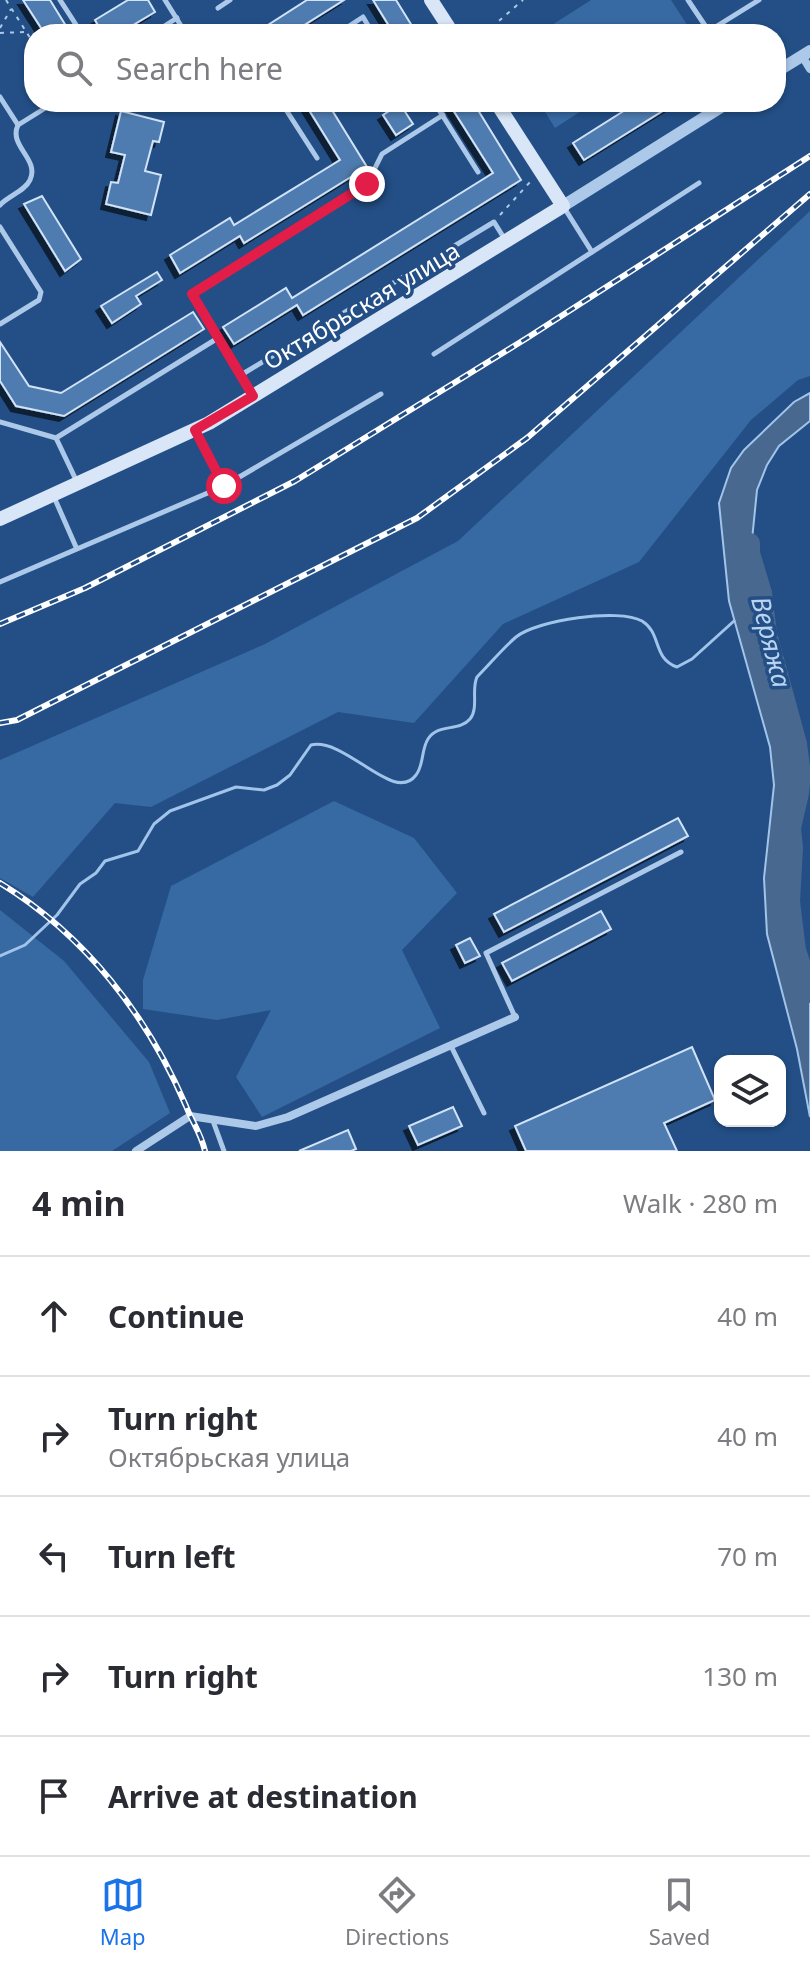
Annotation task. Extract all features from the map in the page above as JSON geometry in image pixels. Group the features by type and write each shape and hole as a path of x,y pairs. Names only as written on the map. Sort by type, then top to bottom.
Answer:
{"main road":[{"path":"431,0 447,24"},
{"path":"502,112 563,206"},
{"name":"Октябрьская улица","path":"0,519 195,430 563,206"}],"street":[{"path":"786,66 806,53 810,69"},
{"name":"Октябрьская улица","path":"563,206 713,112"},
{"path":"136,1151 190,1116 256,1126 288,1117 515,1017"}],"lane":[{"path":"60,0 76,24"},
{"path":"165,0 180,24"},
{"path":"218,8 230,0"},
{"path":"688,0 703,24"},
{"path":"723,24 759,0"},
{"path":"352,24 363,17 367,24"},
{"path":"168,24 177,18"},
{"path":"0,97 18,125 15,139 32,169 30,179 0,205"},
{"path":"18,125 39,112"},
{"path":"287,112 317,158"},
{"path":"441,112 478,172"},
{"path":"253,396 192,294 367,184 382,154 443,115"},
{"path":"434,354 699,183"},
{"path":"563,206 592,252"},
{"path":"241,375 494,222 507,242"},
{"path":"0,227 41,292 39,300 0,324"},
{"path":"0,422 56,438 218,338"},
{"path":"0,582 224,486 381,394"},
{"path":"195,430 224,486"},
{"path":"56,438 77,483"},
{"path":"53,495 76,547"},
{"path":"515,1017 486,953 681,852"},
{"path":"451,1044 484,1113"},
{"path":"212,1120 224,1151"}],"path":[{"path":"6,0 24,29"},
{"path":"495,24 523,0"},
{"path":"0,5 10,7"},
{"path":"10,7 0,31 24,32"},
{"path":"494,222 533,178"}],"shaded area":[{"path":"591,0 671,0 687,24 554,24"},
{"path":"545,112 580,112 555,128"},
{"path":"810,211 810,376 798,380 751,420 639,562 503,624 414,723 338,712 151,807 115,803 33,897 0,878 0,760 265,644 458,541"},
{"path":"810,393 810,421 779,446 757,490 752,540 755,571 795,739 803,790 801,813 790,840 786,923 810,1001 810,1117 797,1049 767,934 764,878 774,785 770,747 729,601 719,503 731,468 744,450 794,402"},
{"path":"334,801 414,838 457,893 402,950 440,1028 262,1117 236,1077 271,1010 217,1020 143,1009 143,980 171,886"},
{"path":"0,910 64,961 149,1062 170,1113 112,1151 0,1151"}],"building":[{"path":"23,0 50,0 65,24 39,24"},
{"path":"128,0 148,0 155,12 135,24 97,24 95,20"},
{"path":"307,0 344,0 306,24 270,24"},
{"path":"373,0 396,0 411,24 388,24"},
{"path":"121,112 164,122 159,142 153,141 145,171 161,175 151,215 106,204 111,182 118,183 125,155 111,152"},
{"path":"310,112 333,112 367,167 244,243 240,236 180,273 170,255 230,218 234,225 340,160"},
{"path":"405,112 413,124 396,135 383,115"},
{"path":"454,112 479,112 521,180 303,315 297,305 234,344 223,327 286,288 292,298 493,173"},
{"path":"622,112 661,112 584,160 573,143"},
{"path":"42,196 81,259 65,271 24,204"},
{"path":"157,272 162,280 136,296 141,304 112,323 101,306"},
{"path":"193,312 204,329 64,416 16,406 0,381 0,342 29,386 61,393"},
{"path":"678,818 688,836 504,932 494,914"},
{"path":"601,911 611,929 512,981 502,963"},
{"path":"470,938 480,956 465,963 456,945"},
{"path":"692,1047 714,1098 714,1100 664,1123 677,1151 526,1151 515,1126"},
{"path":"453,1107 462,1126 418,1145 409,1126"},
{"path":"348,1130 356,1149 299,1151"}],"waterway":[{"name":"Веряжа","path":"750,543 762,593 767,634 797,744 801,774 791,828 790,902 796,950 810,993"},
{"path":"0,956 25,945 57,915 80,884 96,873 105,861 138,851 154,824 170,811 236,787 264,790 277,785 290,775 311,745 325,745 382,777 407,782 419,771 426,743 432,734 470,719 477,677 516,637 526,631 578,618 631,617 648,626 664,658 677,667 692,659 734,621"}],"railway":[{"path":"0,624 85,588 295,481 527,338 810,156"},
{"path":"0,723 17,720 417,518 527,438 810,194"},
{"path":"0,883 59,927 110,980 132,1009 170,1072 205,1151"}],"route":[{"path":"224,486 195,430 253,396 192,294 367,184"}]}
